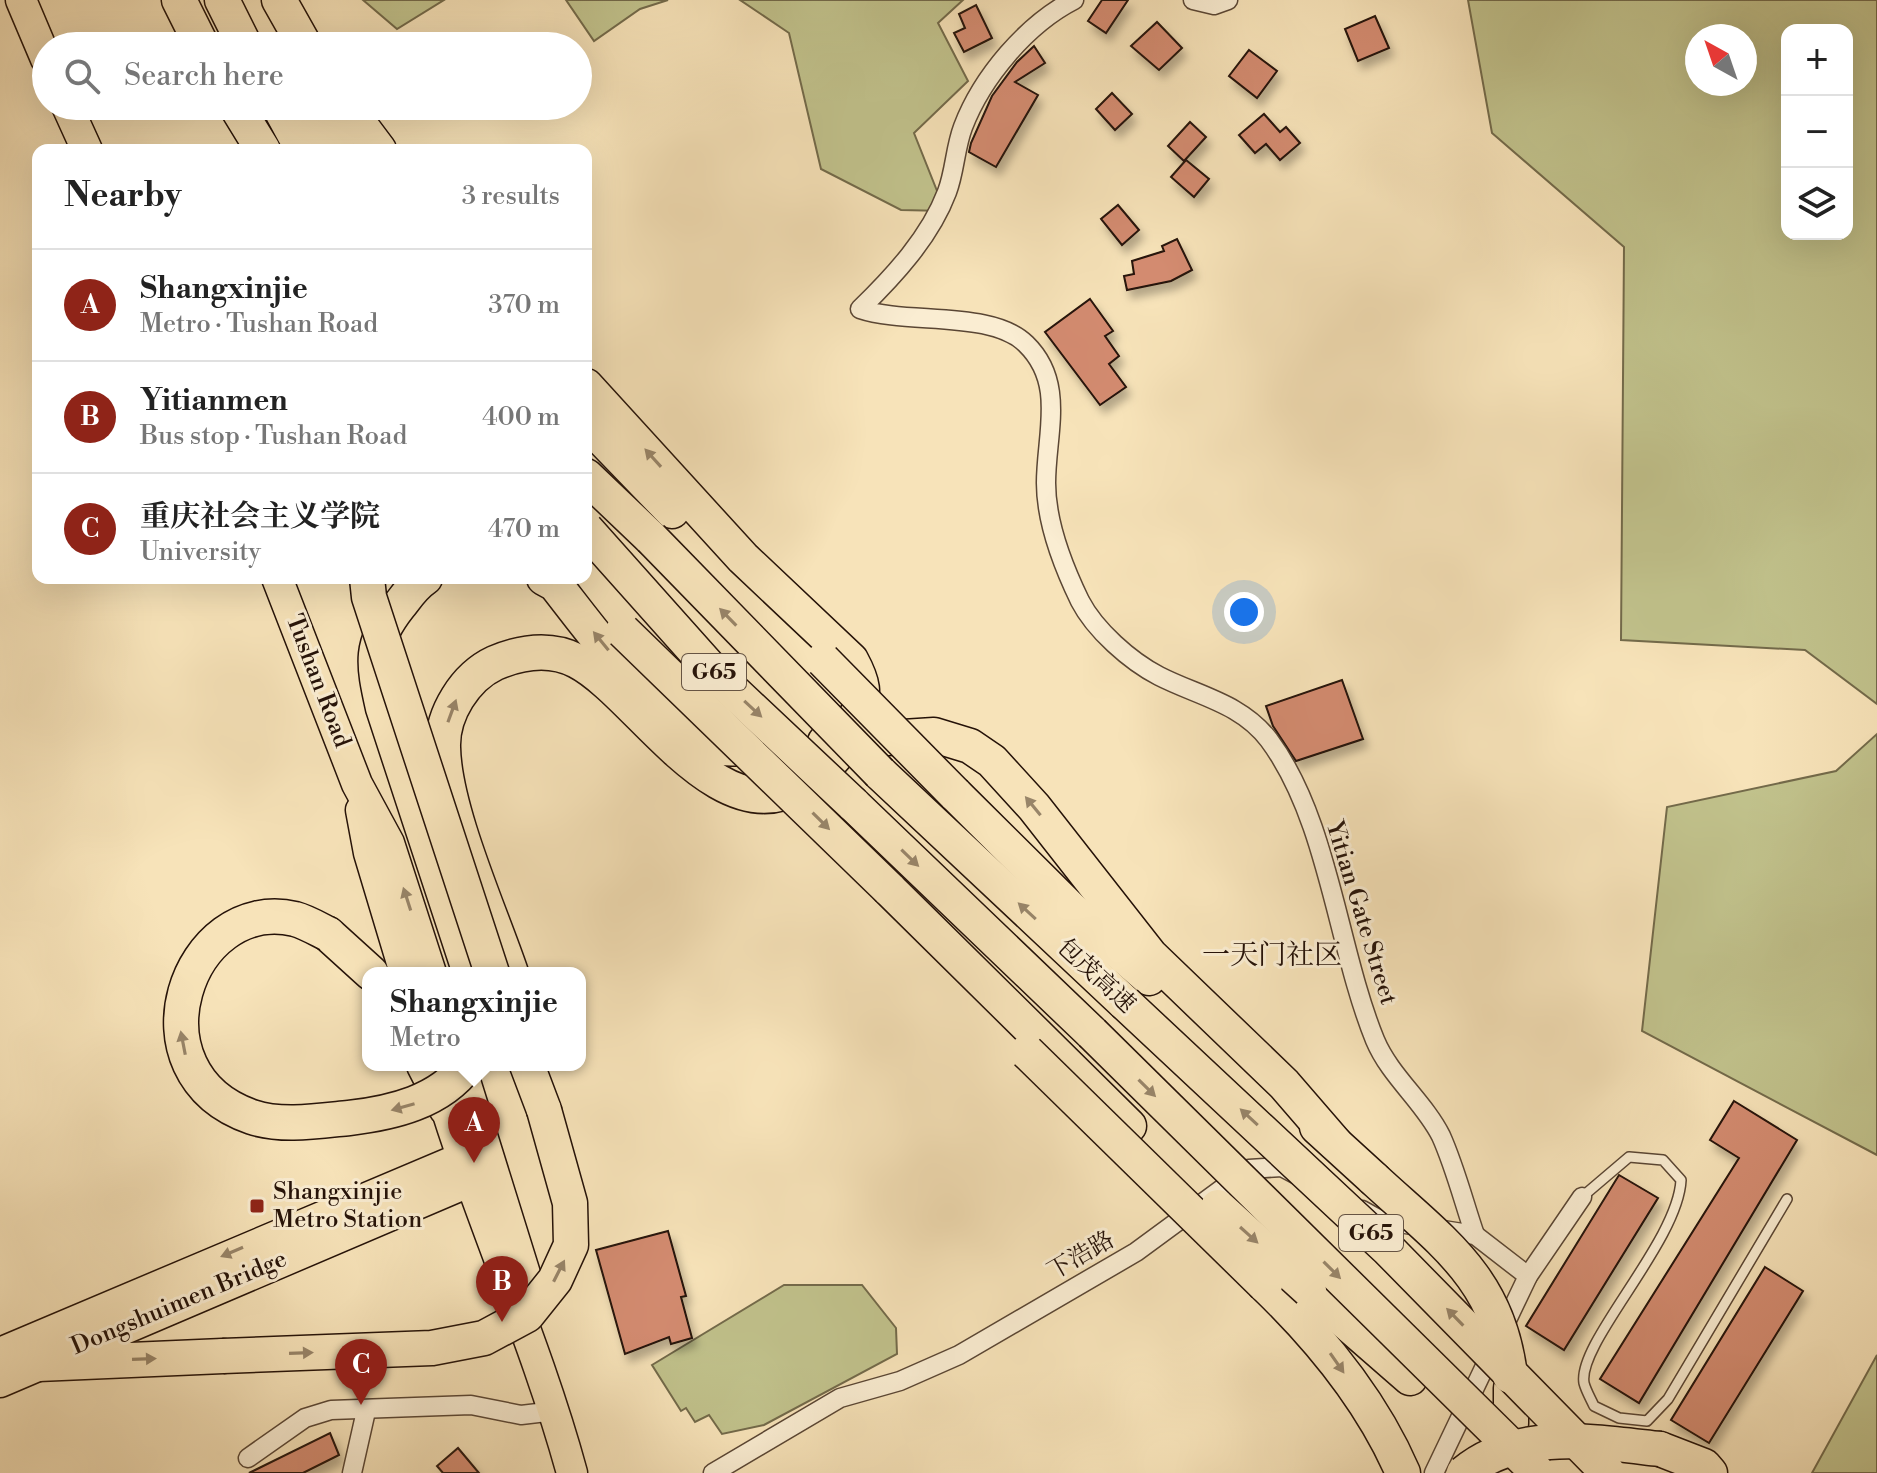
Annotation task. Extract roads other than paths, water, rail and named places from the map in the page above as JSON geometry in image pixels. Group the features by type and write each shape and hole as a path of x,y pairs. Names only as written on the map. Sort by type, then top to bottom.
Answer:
{"highway":[{"path":"179,0 195,32"},
{"path":"222,0 238,32"},
{"path":"267,1 289,32"},
{"path":"245,120 259,144"},
{"path":"287,120 300,144"},
{"path":"320,120 334,144"},
{"path":"347,120 363,144"},
{"path":"356,120 374,144"},
{"path":"509,967 451,800 443,745 454,702 489,666 518,653 549,653 577,661 613,687 698,770 745,792 773,795 791,791 815,776 842,752 864,696 862,680 838,646 743,558 592,393"},
{"path":"592,428 955,794 1284,1084 1335,1143 1446,1246 1475,1278 1495,1308 1506,1345 1511,1423 1503,1473"},
{"name":"包茂高速","path":"592,482 880,773 1388,1249 1608,1473"},
{"name":"包茂高速","path":"592,536 719,678 1092,1033 1538,1473"},
{"path":"368,584 369,597 490,967"},
{"path":"420,584 382,628 375,650 375,670 383,708 468,967"},
{"path":"555,584 611,654 665,712 690,733 722,748 910,734 934,735 970,746 1010,777 1146,964"},
{"path":"584,584 623,631 894,893 954,969 1034,1046 1326,1348 1383,1433 1403,1473"},
{"path":"364,967 328,934 295,919 259,919 232,930 207,951 189,978 181,1003 180,1026 187,1060 208,1091 224,1105 255,1118 289,1122 334,1120 411,1106 435,1094 463,1071"},
{"path":"1034,1046 1410,1378 1529,1473"},
{"path":"427,1071 446,1108"},
{"path":"529,1071 544,1110"},
{"path":"33,1352 223,1356 432,1348 484,1338 527,1315 555,1280 571,1245 570,1203 534,1071"},
{"path":"1464,1473 1474,1465 1534,1442 1590,1441 1660,1449 1704,1466 1710,1473"}],"main road":[{"path":"21,0 35,32"},
{"path":"73,120 84,144"},
{"name":"Tushan Road","path":"279,584 357,784 389,843 429,967"},
{"name":"Tushan Road","path":"357,784 369,853 403,967"},
{"path":"435,1071 446,1108 477,1164 588,1473"},
{"path":"461,1071 477,1164 572,1473"},
{"name":"Dongshuimen Bridge","path":"0,1382 33,1352 477,1164"},
{"name":"Dongshuimen Bridge","path":"0,1353 33,1352"}],"street":[{"name":"Yitian Gate Street","path":"1074,0 1041,19 996,70 963,126 947,191 938,210 892,278 860,309 887,318 984,325 1022,340 1041,361 1051,393 1051,451 1046,483 1064,564 1081,604 1114,644 1157,675 1237,709 1268,740 1291,781 1323,857 1343,942 1376,1042 1440,1135 1475,1235"},
{"path":"1193,0 1214,5 1228,0"},
{"name":"下浩路","path":"713,1473 840,1398 900,1381 959,1355 1136,1252 1249,1169 1282,1167 1380,1220 1475,1235"},
{"path":"1434,1473 1528,1276 1582,1197"},
{"path":"1475,1235 1528,1276"},
{"path":"248,1458 305,1418 331,1410 471,1405 521,1415 555,1411"},
{"path":"352,1473 366,1411"}],"lane":[{"path":"1582,1197 1629,1157 1663,1160 1681,1180 1680,1198 1662,1238 1591,1352 1584,1382 1594,1406 1619,1418 1647,1421 1668,1399 1787,1199"}],"place":[{"name":"Shangxinjie","path":"474,1163"},
{"name":"Shangxinjie Metro Station","path":"257,1206"},
{"name":"Yitianmen","path":"502,1322"},
{"name":"重庆社会主义学院","path":"361,1405"}],"district":[{"name":"一天门社区","path":"1272,955"}]}
